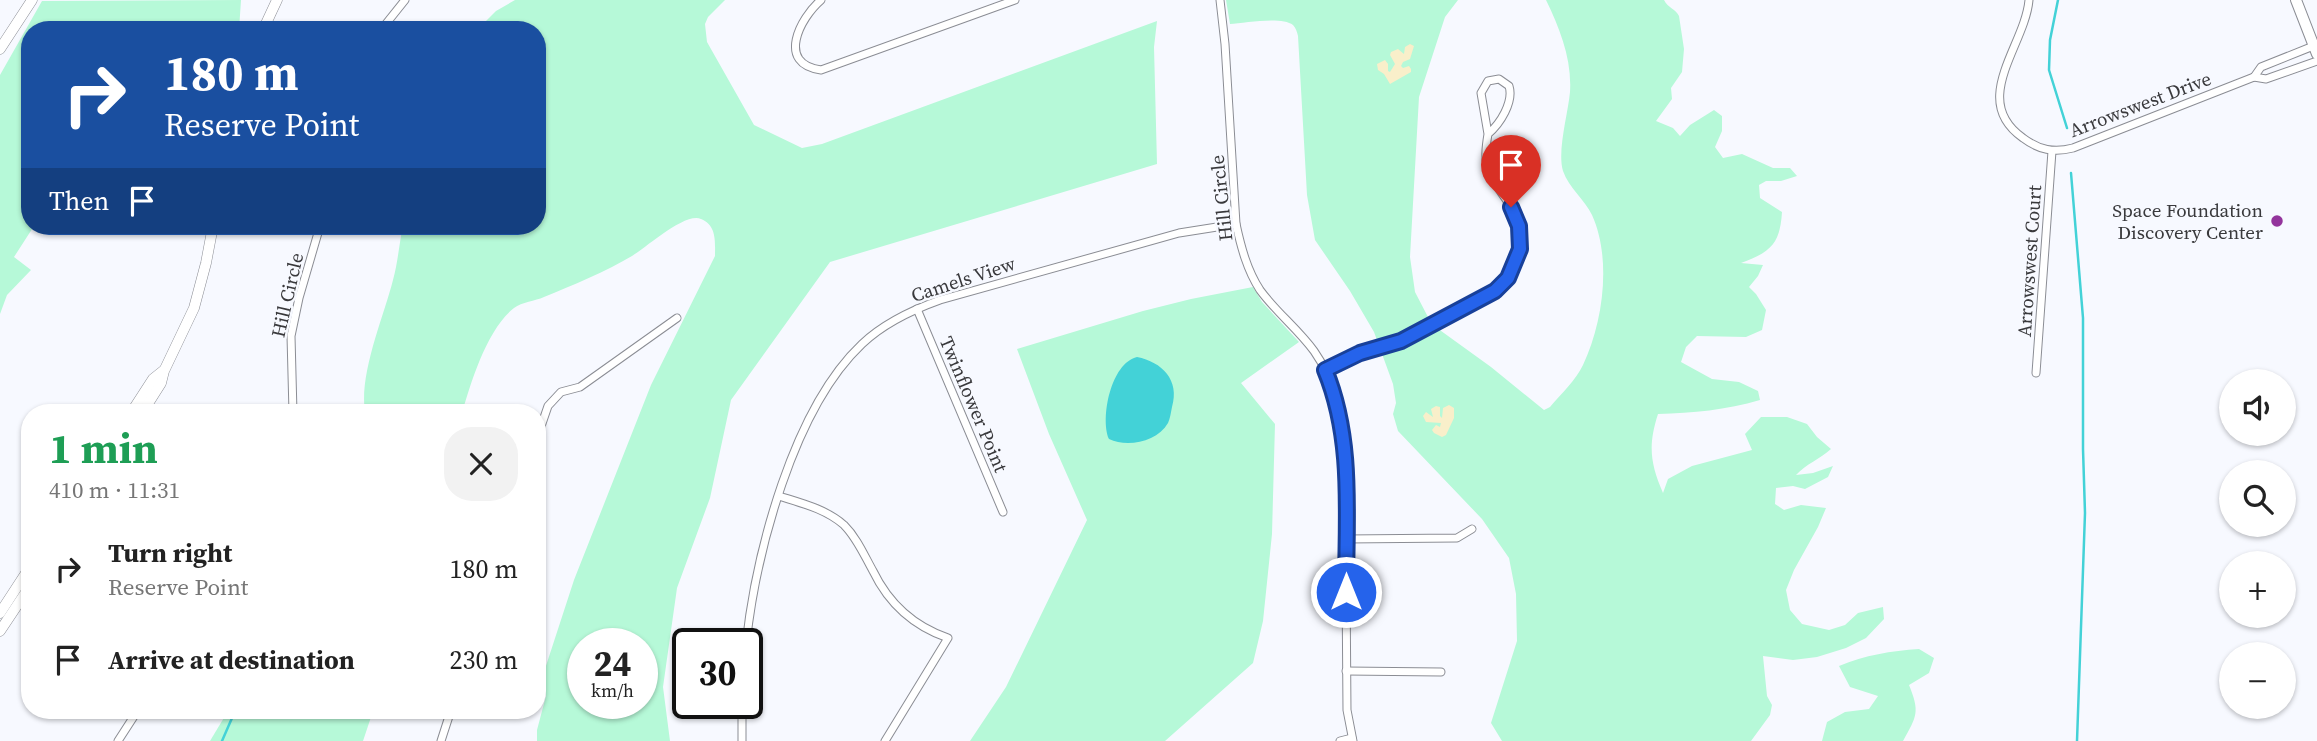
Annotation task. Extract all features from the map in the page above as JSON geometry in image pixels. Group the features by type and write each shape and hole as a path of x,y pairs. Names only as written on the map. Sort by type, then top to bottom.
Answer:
{"main road":[{"path":"0,49 32,0"},
{"path":"267,21 277,0"},
{"path":"2296,0 2316,48"},
{"path":"148,404 161,383 164,371 185,329 197,297 211,235"},
{"path":"137,404 153,379 164,371"},
{"path":"0,613 21,581"},
{"path":"0,631 21,600"}],"street":[{"path":"388,21 405,0"},
{"path":"821,0 810,9 800,26 796,48 802,62 808,67 821,70 1015,0"},
{"name":"Hill Circle","path":"1220,0 1236,224 1246,262 1261,290 1308,343 1325,370 1338,404 1344,436 1346,710 1352,739"},
{"name":"Arrowswest Drive","path":"2029,0 2026,17 2001,80 1999,96 2004,115 2018,135 2037,147 2052,151 2073,148 2254,77 2266,79 2317,61"},
{"name":"Arrowswest Drive","path":"2254,77 2261,67 2316,48"},
{"path":"1325,370 1360,353 1401,341 1495,291 1508,278 1517,260 1521,239 1515,215 1489,173 1486,154 1488,134 1481,93 1482,87 1488,81 1499,79 1508,86 1511,99 1495,128 1488,134"},
{"name":"Arrowswest Court","path":"2036,373 2052,151"},
{"name":"Camels View","path":"749,628 757,576 779,496 802,436 817,404 840,368 863,343 917,309 1179,233 1236,224"},
{"name":"Hill Circle","path":"293,404 291,336 317,235"},
{"name":"Twinflower Point","path":"917,309 1003,512"},
{"path":"546,412 561,392 580,387 677,318"},
{"path":"779,496 816,508 837,520 854,536 890,600 923,628 948,638 885,741"},
{"path":"1346,539 1457,538 1472,529"},
{"path":"1346,671 1441,672"},
{"path":"118,741 132,719"},
{"path":"442,741 448,719"},
{"path":"742,741 743,719"},
{"path":"1340,741 1352,739"}],"green space":[{"path":"241,0 240,21 31,21 42,1"},
{"path":"515,0 725,0 708,17 705,24 707,42 754,125 802,148 822,144 1157,21 1154,47 1157,164 830,262 731,400 710,498 677,588 663,687 670,741 537,741 537,730 540,719 546,719 546,666 574,580 651,385 715,256 714,235 710,225 701,219 685,221 611,267 514,308 504,317 488,342 465,404 364,404 365,381 395,273 401,235 546,235 546,21 486,21 496,11"},
{"path":"1226,0 1458,0 1445,17 1419,97 1410,257 1415,292 1429,319 1437,328 1544,410 1568,387 1583,365 1596,330 1603,271 1602,251 1592,215 1569,183 1561,163 1570,92 1569,68 1560,33 1546,0 1664,0 1679,16 1684,49 1682,72 1671,88 1672,99 1656,121 1673,128 1680,136 1690,125 1714,110 1722,116 1722,131 1715,147 1723,158 1742,154 1773,168 1790,168 1797,176 1781,181 1766,181 1759,185 1760,198 1782,212 1779,232 1767,250 1741,263 1763,265 1749,287 1766,310 1762,330 1746,337 1697,336 1686,347 1681,362 1712,379 1739,382 1758,391 1760,400 1709,410 1658,414 1652,445 1655,472 1663,493 1668,479 1692,466 1752,450 1745,434 1761,417 1787,417 1807,424 1831,449 1796,475 1833,466 1828,477 1805,489 1793,486 1776,488 1775,504 1784,510 1801,505 1826,508 1786,590 1790,610 1802,624 1829,630 1845,625 1858,613 1883,607 1884,619 1866,638 1817,657 1793,660 1763,656 1767,696 1772,705 1770,715 1751,741 1502,741 1491,723 1517,641 1516,594 1509,558 1482,519 1398,431 1393,414 1396,403 1393,384 1374,332 1315,240 1307,195 1296,29 1288,22 1280,21 1230,24"},
{"path":"21,38 21,235 28,235 14,257 31,270 7,295 0,314 0,75"},
{"path":"1253,287 1262,302 1299,342 1241,383 1275,424 1272,534 1263,621 1253,663 1165,741 970,741 1006,687 1087,520 1049,434 1017,349 1143,311"},
{"path":"1919,649 1934,658 1929,673 1909,685 1916,708 1903,741 1822,741 1827,722 1845,712 1869,709 1878,696 1850,687 1839,666 1878,654"},
{"path":"223,719 370,719 363,741 210,741"}],"sand":[{"path":"1410,44 1414,46 1410,59 1401,66 1409,66 1411,72 1390,84 1378,70 1377,64 1385,60 1390,72 1395,64 1391,52 1398,49 1404,54 1405,47"},
{"path":"1449,405 1454,408 1454,418 1446,435 1442,437 1432,430 1436,425 1440,427 1441,423 1426,422 1423,416 1426,412 1433,417 1431,409 1436,406 1440,407 1442,418 1443,408"}],"water":[{"path":"1137,357 1154,363 1171,381 1174,397 1170,417 1163,430 1149,439 1133,443 1116,442 1109,439 1107,430 1110,392 1120,369"}],"waterway":[{"path":"2058,0 2050,40 2049,70 2067,128"},
{"path":"2071,173 2083,318 2085,513 2077,741"},
{"path":"222,741 232,719"}],"place":[{"name":"Space Foundation Discovery Center","path":"2277,221"}],"route":[{"path":"1346,592 1344,436 1338,404 1325,370 1360,353 1401,341 1495,291 1508,278 1520,249 1519,226 1511,207"}]}
